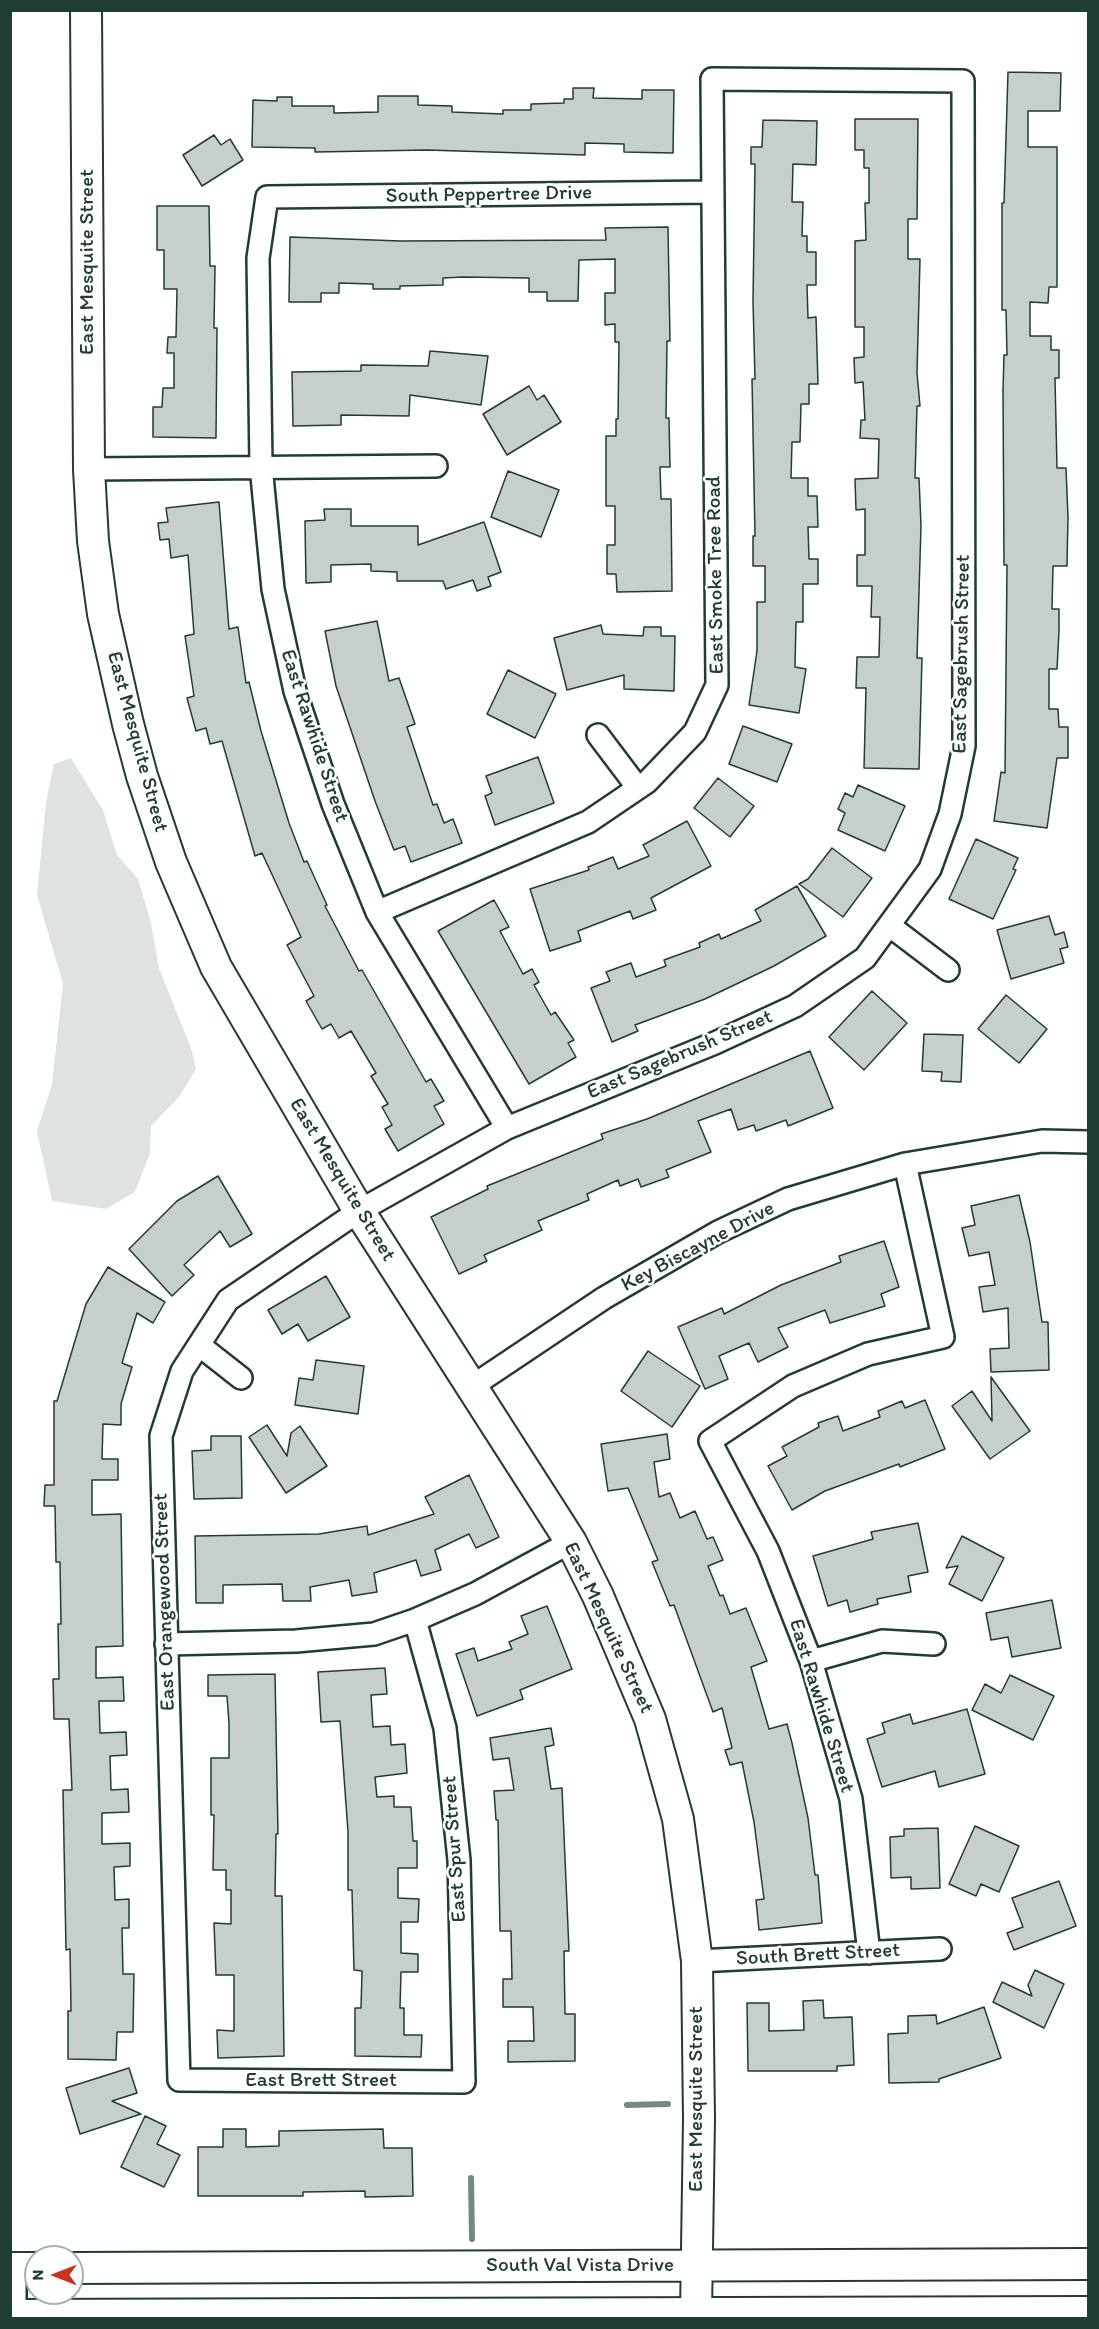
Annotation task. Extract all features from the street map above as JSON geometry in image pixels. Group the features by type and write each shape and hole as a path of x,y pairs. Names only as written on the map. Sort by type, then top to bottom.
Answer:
{"street":[{"name":"East Mesquite Street","path":"86,10 88,469 93,541 117,683 142,776 171,862 227,988 359,1211 570,1542 598,1596 650,1719 678,1819 697,1961 696,2314"},
{"name":"East Sagebrush Street","path":"359,1211 507,1128 715,1043 795,1006 865,958 930,869 950,814 964,746 963,81 712,79"},
{"name":"East Smoke Tree Road","path":"377,912 588,822 647,782 695,732 717,686 711,192 712,79"},
{"name":"South Peppertree Drive","path":"267,197 711,192"},
{"name":"East Rawhide Street","path":"267,197 258,258 261,466 273,588 295,691 333,804 377,912 507,1128"},
{"path":"88,469 436,466"},
{"path":"598,735 638,788"},
{"path":"890,926 948,970"},
{"name":"Key Biscayne Drive","path":"471,1387 604,1298 718,1232 788,1199 905,1164 1042,1141 1089,1142"},
{"name":"East Rawhide Street","path":"869,1953 851,1799 811,1661 768,1551 710,1441 793,1386 868,1354 943,1337 905,1164"},
{"name":"East Orangewood Street","path":"179,2080 161,1437 182,1371 228,1300 359,1211"},
{"path":"199,1345 241,1378"},
{"path":"166,1644 296,1641 374,1634 415,1620 476,1594 570,1542"},
{"name":"East Spur Street","path":"415,1620 445,1728 456,1827 459,1860 464,2082"},
{"path":"811,1661 882,1641 934,1644"},
{"name":"South Brett Street","path":"697,1961 940,1949"},
{"name":"East Brett Street","path":"179,2080 464,2082"},
{"name":"South Val Vista Drive","path":"84,2268 1089,2264"},
{"path":"20,2268 14,2316 1089,2312"}],"shaded area":[{"path":"71,758 103,810 117,855 138,879 150,919 159,968 192,1051 196,1069 179,1097 151,1126 150,1153 135,1192 106,1209 52,1201 37,1131 52,1084 63,984 37,895 46,802 54,764"}],"building":[{"path":"1008,72 1061,73 1060,111 1028,111 1028,147 1057,147 1057,287 1049,287 1048,303 1030,302 1030,336 1051,336 1051,350 1059,350 1059,378 1055,378 1057,468 1066,468 1068,517 1067,566 1053,566 1052,609 1059,609 1059,631 1057,669 1049,669 1049,709 1058,709 1059,727 1068,727 1068,758 1057,758 1047,828 994,821 1001,772 1005,773 1007,565 1004,565 1003,390 1004,355 1007,355 1006,310 1002,310 1002,203 1004,203"},
{"path":"573,88 594,88 593,98 642,99 642,90 674,90 673,153 624,152 624,144 585,143 585,155 427,150 315,152 315,148 252,147 253,100 277,101 277,97 292,97 292,106 334,106 334,113 378,112 378,96 418,96 418,105 452,106 452,112 503,114 503,110 531,110 531,104 564,103 564,99 573,99"},
{"path":"855,119 918,119 917,219 908,219 908,259 920,259 917,373 920,406 917,406 915,478 919,478 921,526 917,658 922,658 919,769 864,768 866,688 856,688 857,657 879,657 880,617 871,617 872,586 857,586 857,555 865,555 865,509 856,510 855,479 878,478 879,439 860,438 861,420 865,420 863,382 855,383 854,358 864,357 864,327 855,327 855,241 866,240 865,203 869,203 869,168 864,168 864,150 855,150"},
{"path":"763,120 817,121 816,165 793,164 792,202 803,202 802,236 807,236 807,252 816,252 816,285 807,285 808,318 816,317 818,384 809,384 809,404 801,404 800,442 792,442 791,478 808,478 808,496 817,496 818,527 808,527 809,559 818,559 818,584 803,584 803,622 796,622 795,667 806,669 799,713 749,705 757,651 757,602 765,602 765,566 753,566 753,536 755,536 752,379 755,379 753,301 755,164 751,164 751,147 762,147"},
{"path":"214,135 221,145 230,139 243,160 202,186 183,155"},
{"path":"157,206 209,206 210,266 215,266 214,328 217,328 216,438 153,437 153,407 162,407 163,388 174,388 174,353 167,353 168,337 176,337 177,289 164,289 164,250 157,250"},
{"path":"668,227 670,341 667,341 666,418 669,418 670,467 660,467 661,499 671,499 672,591 617,592 616,574 607,574 607,545 615,545 615,506 606,506 606,436 616,436 619,342 615,342 615,324 605,325 605,293 615,293 615,259 579,260 578,301 547,301 547,292 529,292 529,278 463,277 443,278 443,285 400,286 400,289 373,289 373,284 339,283 339,293 321,293 321,302 289,302 290,237 401,241 606,240 605,228"},
{"path":"430,351 488,356 481,405 410,395 409,416 341,415 341,425 293,426 292,372 361,371 361,365 428,366"},
{"path":"529,386 537,400 544,395 561,422 507,455 483,414"},
{"path":"508,471 559,490 541,537 491,517"},
{"path":"219,502 229,629 238,627 246,683 249,682 261,731 289,823 304,862 307,861 327,905 325,906 359,971 362,970 426,1082 431,1079 444,1101 434,1106 444,1124 398,1151 385,1129 392,1125 382,1107 388,1104 371,1076 376,1073 351,1031 339,1038 331,1024 322,1029 306,1001 314,996 287,945 301,937 262,853 255,856 222,741 210,744 206,728 196,731 187,698 194,696 185,636 194,634 188,555 171,558 169,539 160,540 158,523 168,522 166,508"},
{"path":"324,509 351,509 351,526 418,526 418,545 484,522 501,572 488,577 491,586 477,591 473,580 446,589 443,581 397,581 397,572 371,571 371,564 331,565 331,582 306,583 305,521 325,520"},
{"path":"377,621 389,681 399,678 415,724 407,727 433,805 437,804 444,823 453,819 462,843 411,862 405,846 394,850 375,801 336,686 325,631"},
{"path":"601,625 603,634 643,636 644,627 661,627 661,636 675,636 674,691 624,689 624,675 567,690 554,638"},
{"path":"508,670 556,694 535,738 487,714"},
{"path":"743,726 792,744 777,782 729,764"},
{"path":"538,757 554,803 495,825 485,796 492,793 486,776"},
{"path":"718,778 754,806 730,837 694,808"},
{"path":"858,785 905,806 885,851 838,830 845,813 838,809 845,793 853,797"},
{"path":"687,821 711,866 651,898 656,910 633,919 630,911 578,931 581,941 550,951 530,889 589,870 588,867 613,857 618,869 649,856 643,845"},
{"path":"976,839 1018,858 1013,869 1016,870 993,919 949,899"},
{"path":"832,848 872,878 843,917 799,884 808,879"},
{"path":"797,886 826,936 774,966 705,999 635,1025 638,1031 612,1042 591,988 610,981 606,972 631,963 636,977 666,966 664,960 700,947 699,943 719,934 721,939 761,921 755,910"},
{"path":"494,900 509,927 500,931 523,974 532,969 539,982 534,985 551,1015 555,1012 574,1040 568,1043 576,1057 529,1084 438,931"},
{"path":"1049,916 1055,935 1064,932 1068,947 1060,949 1064,963 1011,979 997,930"},
{"path":"872,991 907,1023 864,1070 829,1037"},
{"path":"1006,995 1047,1029 1019,1063 978,1029"},
{"path":"924,1034 963,1035 961,1082 941,1081 942,1072 922,1071"},
{"path":"810,1051 833,1108 788,1126 786,1120 756,1131 754,1125 738,1130 731,1109 698,1121 711,1152 666,1170 669,1177 641,1187 638,1179 620,1186 618,1180 587,1194 589,1200 538,1221 542,1230 484,1255 487,1261 459,1274 431,1217 488,1189 487,1186 603,1139 601,1134 647,1119"},
{"path":"218,1176 252,1234 230,1247 220,1231 184,1265 194,1275 172,1296 129,1249 177,1201"},
{"path":"1019,1195 1030,1242 1042,1322 1048,1322 1049,1370 991,1372 990,1349 1009,1348 1008,1308 983,1312 979,1287 995,1285 989,1252 969,1256 962,1228 975,1225 971,1206"},
{"path":"884,1241 899,1287 881,1294 885,1306 830,1323 825,1310 778,1328 788,1347 758,1362 749,1343 719,1356 728,1379 705,1389 678,1327 722,1308 724,1314 781,1285 841,1262 839,1256"},
{"path":"108,1267 165,1302 153,1323 137,1313 122,1363 132,1367 121,1404 121,1425 103,1424 102,1459 118,1459 118,1480 92,1480 92,1515 121,1514 123,1646 96,1647 96,1678 123,1677 124,1701 99,1701 100,1733 126,1732 127,1755 110,1756 111,1790 128,1789 129,1812 102,1813 102,1844 130,1843 130,1866 114,1867 115,1900 129,1899 129,1928 122,1928 123,1974 134,1974 133,2032 117,2032 116,2060 68,2059 68,2011 71,2011 70,1949 66,1950 63,1790 72,1790 69,1719 54,1719 53,1679 59,1679 60,1562 56,1562 55,1506 44,1506 45,1485 54,1485 54,1401 57,1401 86,1304"},
{"path":"326,1276 350,1317 308,1341 298,1324 282,1334 268,1310"},
{"path":"648,1351 700,1386 672,1427 621,1391"},
{"path":"316,1360 364,1366 358,1414 295,1405 299,1378 313,1380"},
{"path":"991,1377 1030,1431 990,1459 952,1406 972,1391 992,1421"},
{"path":"925,1400 945,1449 900,1467 899,1464 825,1491 792,1510 768,1466 787,1456 782,1447 819,1427 818,1423 838,1416 843,1431 880,1417 878,1411 902,1401 905,1408"},
{"path":"267,1425 287,1456 291,1433 300,1426 327,1466 286,1493 249,1437"},
{"path":"667,1434 670,1459 654,1462 659,1497 670,1493 680,1518 695,1511 707,1539 713,1537 723,1560 708,1566 720,1596 723,1595 730,1614 746,1608 767,1661 751,1667 769,1729 787,1724 808,1818 815,1875 818,1875 822,1923 759,1930 756,1900 764,1899 754,1822 742,1762 730,1765 725,1750 732,1748 722,1708 713,1712 674,1605 670,1606 652,1562 658,1560 628,1488 608,1491 601,1444"},
{"path":"211,1436 241,1436 242,1498 194,1499 192,1451 211,1450"},
{"path":"469,1475 499,1537 476,1548 469,1534 435,1550 441,1570 421,1576 416,1560 374,1573 377,1592 352,1596 349,1580 310,1587 311,1601 283,1601 282,1584 223,1585 223,1603 196,1603 195,1536 319,1534 367,1526 368,1535 434,1514 425,1497"},
{"path":"918,1523 928,1572 908,1576 911,1592 877,1599 878,1604 850,1612 847,1600 828,1606 813,1556 873,1539 871,1532"},
{"path":"962,1536 1004,1558 982,1601 949,1584 958,1566 946,1568"},
{"path":"1052,1600 1061,1648 1012,1657 1008,1637 991,1640 986,1613"},
{"path":"547,1606 572,1669 520,1690 523,1699 477,1716 456,1654 474,1648 478,1661 512,1649 509,1642 528,1634 521,1616"},
{"path":"385,1668 387,1694 371,1695 373,1727 390,1726 391,1745 405,1744 407,1773 375,1777 377,1797 394,1796 394,1807 411,1807 413,1841 417,1841 417,1868 398,1868 398,1898 419,1899 418,1922 401,1922 401,1953 418,1954 418,1972 401,1972 400,2008 404,2008 404,2035 422,2035 421,2057 355,2056 355,2008 361,2008 362,1971 354,1970 352,1890 348,1890 348,1832 340,1721 321,1722 318,1672"},
{"path":"275,1674 278,1834 276,1834 275,1896 282,1896 284,2056 218,2058 217,2030 234,2031 234,1975 216,1975 214,1923 231,1924 231,1890 226,1890 226,1870 213,1870 214,1815 211,1815 211,1758 229,1758 229,1723 227,1696 208,1696 208,1675"},
{"path":"1010,1675 1054,1696 1033,1740 972,1710 985,1684 1001,1693"},
{"path":"967,1709 985,1774 939,1787 935,1771 882,1787 867,1739 885,1733 882,1723 910,1714 913,1724"},
{"path":"551,1728 554,1745 545,1747 551,1789 562,1788 569,1951 564,1951 565,2014 575,2014 575,2061 508,2062 508,2041 534,2041 533,2007 503,2007 503,1979 512,1979 511,1931 500,1931 498,1820 496,1820 494,1791 514,1790 509,1758 493,1760 490,1738"},
{"path":"975,1826 1019,1846 999,1892 981,1884 976,1896 949,1884"},
{"path":"938,1828 940,1888 911,1889 911,1877 891,1878 890,1837 904,1836 904,1829"},
{"path":"1059,1881 1076,1926 1014,1950 1007,1933 1023,1927 1012,1898"},
{"path":"1035,1970 1064,1984 1044,2028 993,2002 1002,1982 1032,1996 1028,1985"},
{"path":"823,2000 824,2018 852,2017 854,2065 837,2066 837,2071 748,2071 747,2003 769,2003 769,2031 804,2030 803,2001"},
{"path":"984,2007 1001,2058 939,2079 939,2082 889,2083 888,2034 908,2033 908,2016 936,2015 937,2024"},
{"path":"129,2068 137,2093 112,2101 141,2114 80,2134 66,2088"},
{"path":"145,2116 166,2126 157,2144 180,2155 164,2187 121,2167"},
{"path":"223,2129 246,2129 246,2147 279,2146 279,2131 383,2129 384,2148 412,2148 413,2196 365,2197 365,2191 303,2192 303,2196 198,2196 198,2147 223,2147"}],"waterway":[{"path":"627,2105 668,2104"},
{"path":"471,2178 472,2239"}]}
